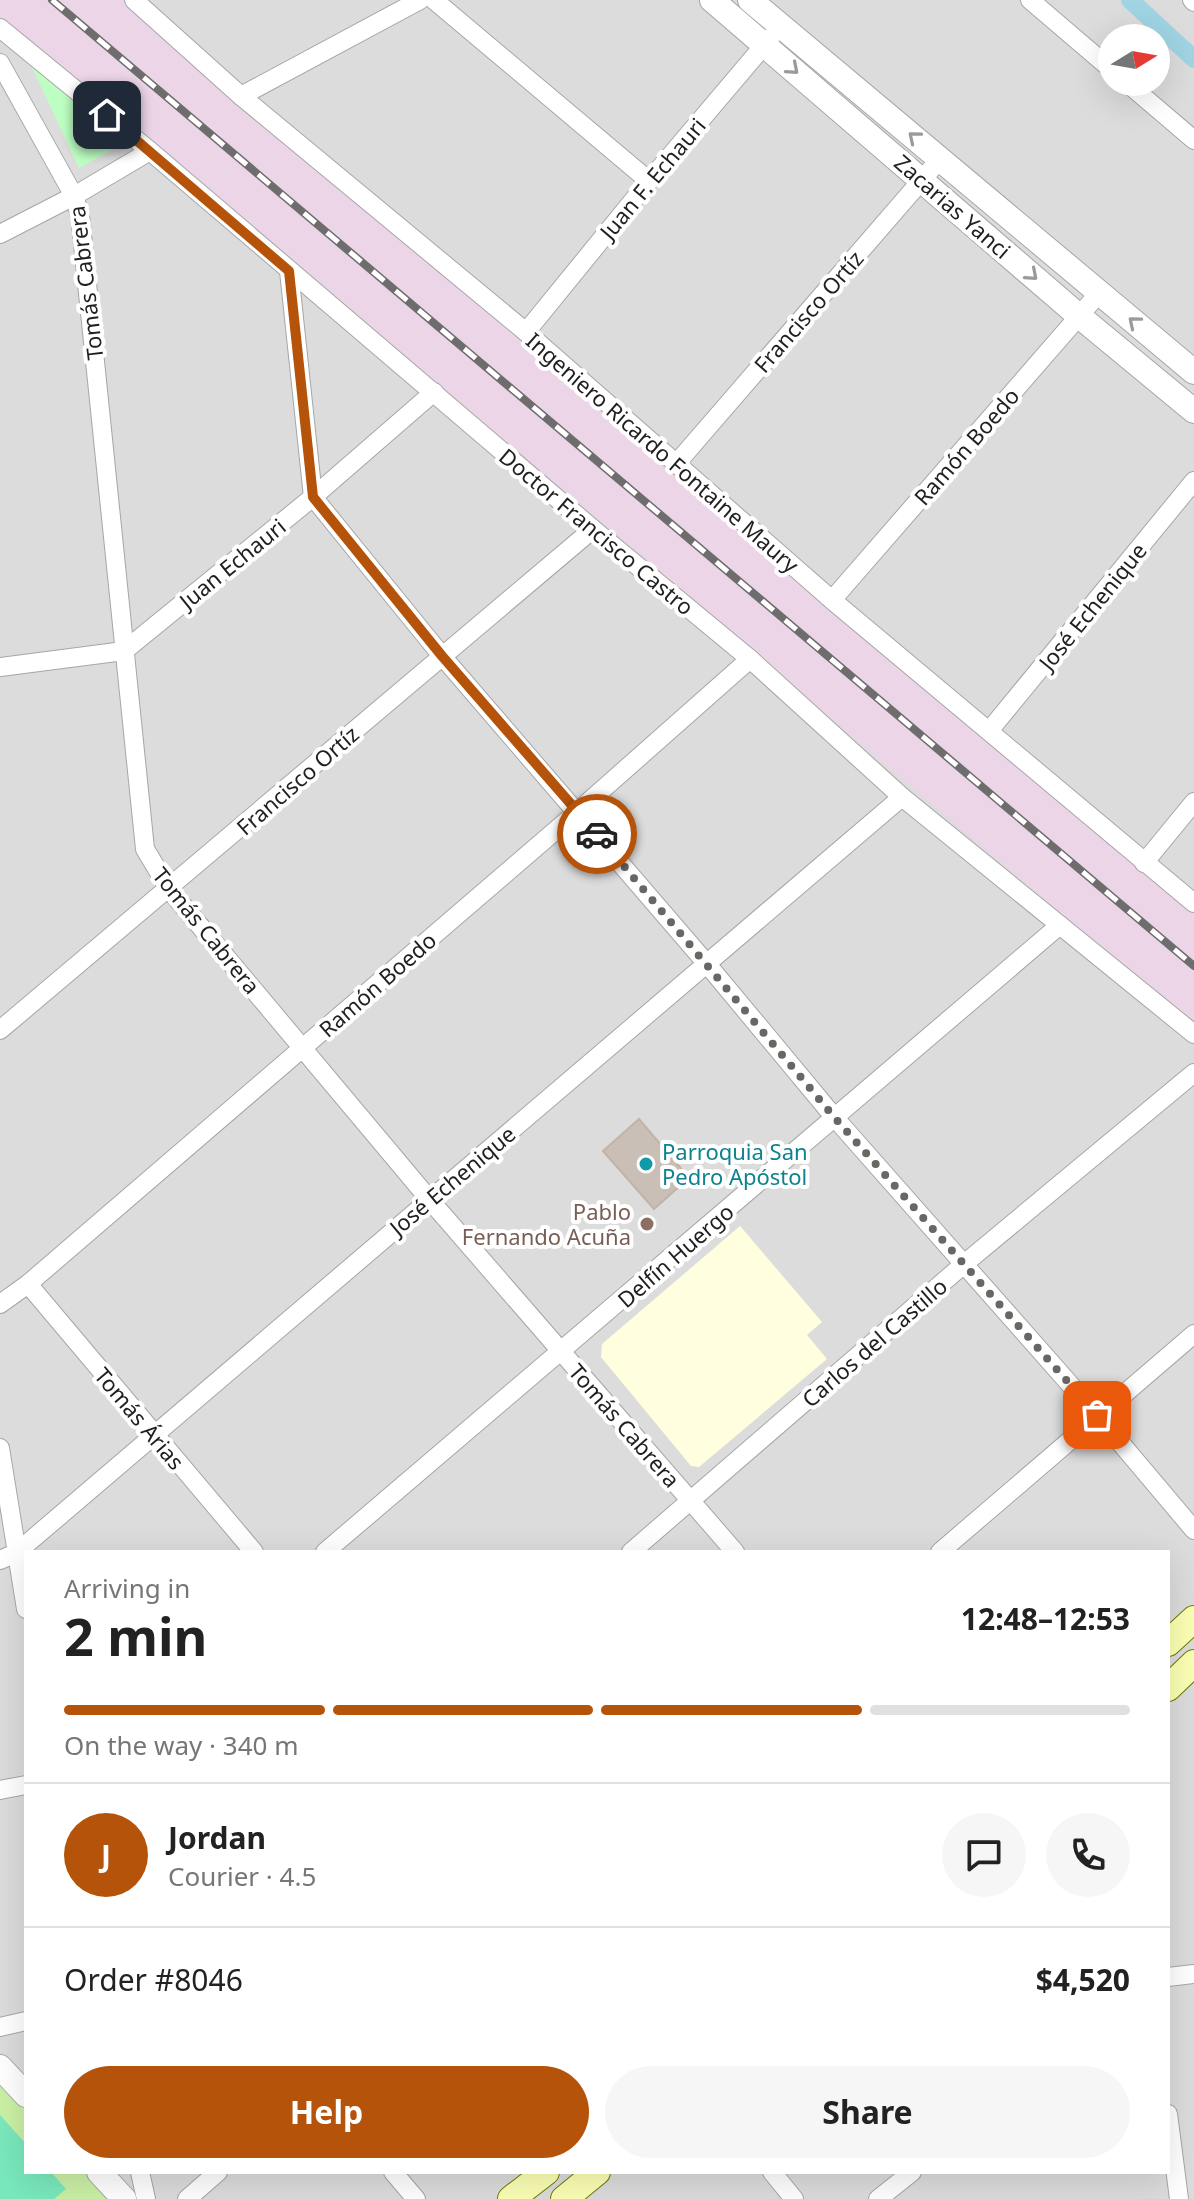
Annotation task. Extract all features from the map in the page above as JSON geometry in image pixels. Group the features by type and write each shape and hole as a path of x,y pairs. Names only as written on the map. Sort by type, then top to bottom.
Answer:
{"main road":[{"path":"1170,1641 1194,1619"},
{"path":"1170,1686 1194,1663"},
{"path":"511,2199 543,2174"},
{"path":"564,2199 595,2174"}],"street":[{"path":"241,96 420,0"},
{"path":"434,0 649,181"},
{"name":"Zacarias Yanci","path":"712,0 1194,411"},
{"name":"Zacarias Yanci","path":"750,0 1194,372"},
{"path":"1030,0 1098,58"},
{"name":"Ingeniero Ricardo Fontaine Maury","path":"142,2 241,96 526,332 832,600 1194,903"},
{"name":"Juan F. Echauri","path":"526,332 781,26"},
{"name":"Doctor Francisco Castro","path":"0,28 150,151 750,659 902,797 1194,1034"},
{"name":"Tomás Cabrera","path":"0,63 74,196 80,215 145,849 169,889 429,1199 733,1550"},
{"path":"1142,96 1194,140"},
{"path":"0,234 74,196 150,151"},
{"name":"Francisco Ortíz","path":"676,464 940,159"},
{"path":"289,271 313,497 442,656 835,1118 1097,1415 1194,1530"},
{"name":"Ramón Boedo","path":"832,600 1099,293"},
{"name":"Juan Echauri","path":"124,651 313,497 434,392"},
{"name":"José Echenique","path":"989,731 1194,481"},
{"name":"Francisco Ortíz","path":"0,1030 593,529"},
{"path":"0,667 124,651"},
{"name":"Ramón Boedo","path":"0,1304 28,1284 577,812 750,659"},
{"name":"José Echenique","path":"8,1556 902,797"},
{"path":"1144,863 1194,802"},
{"name":"Delfín Huergo","path":"327,1550 1060,925"},
{"name":"Carlos del Castillo","path":"633,1550 964,1264 1194,1073"},
{"name":"Tomás Árias","path":"28,1284 252,1550"},
{"path":"942,1550 1194,1334"},
{"path":"0,1448 8,1556 24,1603"},
{"path":"0,1790 24,1785"},
{"path":"1170,1977 1194,1974"},
{"path":"0,2027 24,2021"},
{"path":"0,2067 24,2093"},
{"path":"1170,2129 1179,2199"},
{"path":"101,2174 124,2199"},
{"path":"140,2174 146,2199"},
{"path":"187,2199 216,2174"},
{"path":"395,2174 416,2199"},
{"path":"774,2174 794,2199"},
{"path":"878,2199 909,2174"}],"shaded area":[{"path":"0,0 1194,0 1194,2199 0,2199"},
{"path":"0,0 134,0 1194,899 1194,1025 630,546 0,21"},
{"path":"740,1226 822,1322 807,1335 827,1359 699,1467 691,1466 601,1357 602,1344"}],"green space":[{"path":"31,65 123,144 79,168"},
{"path":"0,2079 24,2106 24,2174 85,2174 107,2199 0,2199"},
{"path":"0,2115 24,2142 24,2174 53,2174 66,2189 54,2199 0,2199"}],"building":[{"name":"Parroquia San Pedro Apóstol","path":"639,1119 689,1178 654,1209 603,1151"}],"waterway":[{"path":"1130,0 1194,59"}],"railway":[{"path":"52,0 1194,966"}],"way so far":[{"path":"597,834 835,1118 1097,1415"}],"place":[{"name":"Parroquia San Pedro Apóstol","path":"646,1164"},
{"name":"Pablo Fernando Acuña","path":"647,1224"}],"route":[{"path":"107,115 289,271 313,497 442,656 597,834"}]}
